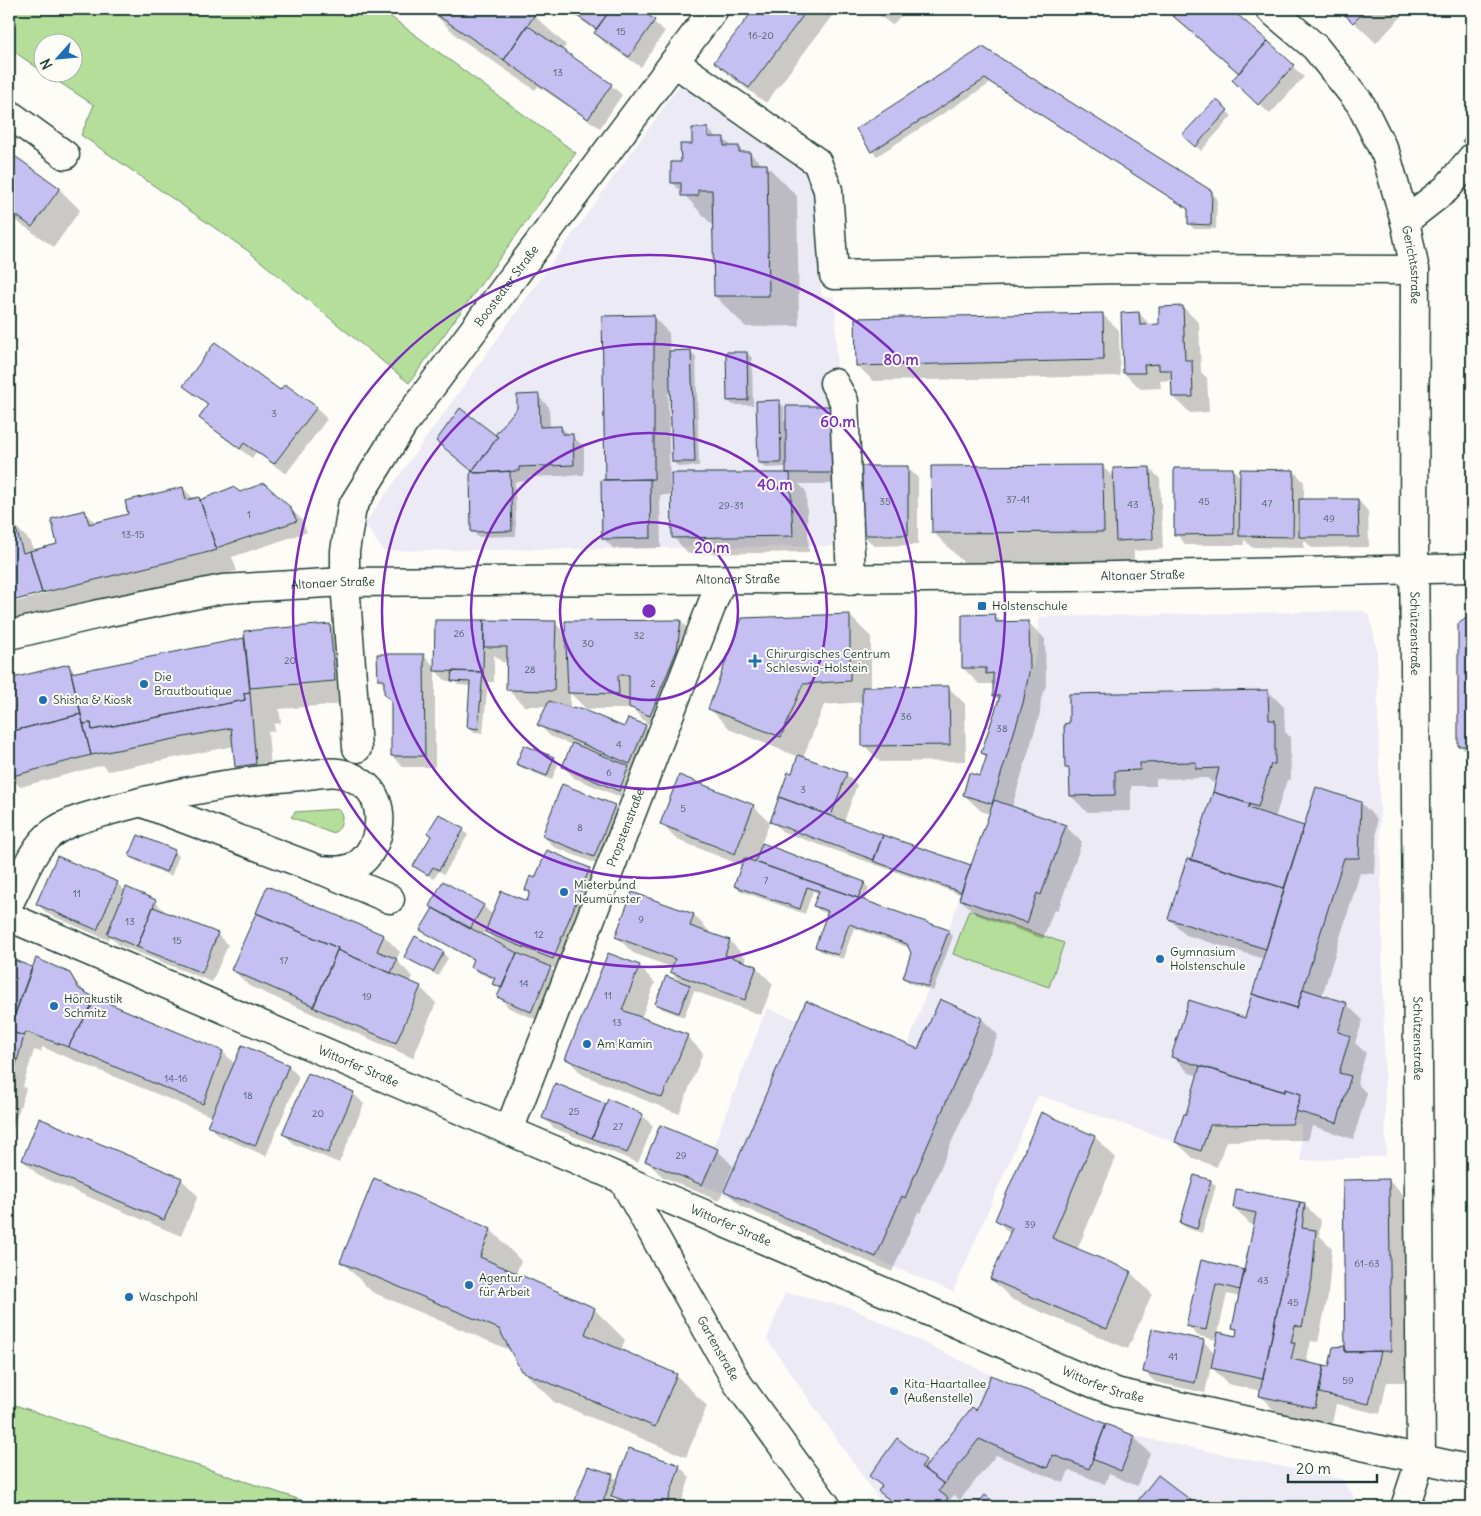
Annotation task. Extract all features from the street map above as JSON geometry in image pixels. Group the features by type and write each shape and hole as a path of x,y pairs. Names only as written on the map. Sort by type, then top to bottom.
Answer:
{"street":[{"name":"Boostedter Straße","path":"357,748 345,582 345,551 352,507 404,423 714,9"},
{"name":"Gerichtsstraße","path":"1270,9 1314,47 1360,103 1386,155 1405,221 1415,270 1414,569"},
{"path":"674,62 817,162 828,190 834,275 1121,269 1415,270"},
{"path":"9,114 65,155"},
{"path":"1405,221 1446,189 1472,158"},
{"path":"834,383 844,401 851,580"},
{"name":"Altonaer Straße","path":"9,635 99,614 222,589 345,582 851,580 1472,568"},
{"name":"Schützenstraße","path":"1405,1507 1421,1458 1414,569"},
{"name":"Propstenstraße","path":"509,1130 721,581"},
{"path":"9,903 38,848 50,834 68,822 140,802 251,780 336,772 351,776 364,784 374,795 379,811 380,824 376,840 357,865 334,871 320,870"},
{"path":"140,802 320,870 390,899"},
{"name":"Wittorfer Straße","path":"9,917 1119,1393 1472,1470"},
{"name":"Gartenstraße","path":"624,1182 738,1384 827,1507"}],"shaded area":[{"path":"681,83 803,169 814,192 822,296 835,297 842,546 383,551 365,523"},
{"name":"Gymnasium Holstenschule","path":"1364,611 1370,617 1377,651 1386,1156 1301,1161 1301,1124 1210,1125 1201,1151 1038,1095 953,1292 702,1185 717,1149 713,1147 767,1008 798,1020 806,1001 908,1045 994,800 1039,645 1039,617"},
{"path":"785,1293 849,1307 991,1375 1135,1436 1342,1479 1361,1507 884,1507 767,1339"}],"green space":[{"path":"9,9 380,9 576,153 409,383 248,251 81,135 94,105 59,82 82,82 82,32 32,32 32,64 9,48"},
{"path":"338,809 342,814 341,823 337,830 331,833 291,817 295,812"},
{"path":"969,910 1064,943 1049,987 953,954"},
{"path":"9,1403 322,1507 9,1507"}],"building":[{"path":"428,9 529,9 536,13 504,60"},
{"path":"568,9 611,9 596,29"},
{"path":"611,9 640,9 655,20 629,57 594,33"},
{"path":"754,9 808,9 749,88 714,62"},
{"path":"1165,9 1231,9 1268,41 1239,73"},
{"path":"1339,9 1367,9 1353,23"},
{"path":"527,25 612,84 588,119 504,60"},
{"path":"1268,41 1294,65 1258,105 1232,80"},
{"path":"983,47 1212,191 1211,225 1188,224 1188,209 985,79 871,152 856,129"},
{"path":"1216,99 1228,110 1195,147 1182,135"},
{"path":"692,128 708,128 708,137 724,137 724,146 739,146 739,152 750,152 751,164 767,164 769,296 714,296 712,190 698,190 698,196 681,196 681,183 671,183 671,162 681,162 680,144 692,144"},
{"path":"1472,131 1472,150 1462,141"},
{"path":"9,152 60,188 32,227 9,210"},
{"path":"1183,306 1185,360 1192,360 1193,397 1172,397 1171,370 1159,370 1159,364 1144,365 1145,373 1123,373 1121,313 1139,312 1140,325 1159,324 1159,307"},
{"path":"1103,313 1104,360 856,366 855,318"},
{"path":"654,315 654,479 605,480 602,316"},
{"path":"215,342 280,390 285,384 317,407 274,464 244,443 240,449 199,418 208,404 183,386"},
{"path":"691,350 695,462 672,462 669,351"},
{"path":"726,352 747,352 748,400 727,401"},
{"path":"539,394 540,427 561,426 562,434 573,434 574,465 519,467 519,471 475,473 472,471 498,437 495,435 517,408 517,395"},
{"path":"780,400 781,463 758,463 756,401"},
{"path":"786,406 832,406 832,473 786,473"},
{"path":"460,408 498,437 472,471 436,441"},
{"path":"1103,465 1104,532 932,533 931,466"},
{"path":"861,466 908,466 908,535 862,535"},
{"path":"1150,467 1153,539 1116,541 1113,468"},
{"path":"1174,468 1233,468 1234,534 1174,535"},
{"path":"1240,469 1294,470 1293,537 1239,536"},
{"path":"472,471 475,473 510,471 512,531 471,532 470,475"},
{"path":"671,473 790,473 793,536 672,538"},
{"path":"650,479 651,538 602,539 601,480"},
{"path":"264,483 290,507 297,521 216,548 200,500 233,487 240,492"},
{"path":"183,487 186,500 199,497 217,550 42,593 30,551 57,544 51,519 85,510 89,524 128,514 125,501"},
{"path":"1299,499 1358,499 1359,537 1299,537"},
{"path":"15,525 23,553 30,551 42,593 9,602 9,526"},
{"path":"850,614 850,681 803,684 781,737 708,709 742,618"},
{"path":"995,614 996,622 1029,621 1030,668 1023,703 992,804 963,795 969,773 980,776 987,755 981,753 1000,696 993,696 993,673 986,674 986,668 962,668 962,615"},
{"path":"1472,614 1472,746 1458,746 1458,624"},
{"path":"435,620 484,620 483,672 434,671"},
{"path":"484,620 556,621 554,691 506,690 507,647 484,647"},
{"path":"681,620 677,650 650,716 629,707 629,675 618,675 619,694 568,693 565,621"},
{"path":"330,624 335,681 250,688 244,631"},
{"path":"244,638 250,692 244,693 245,700 92,730 91,723 83,724 71,673"},
{"path":"377,654 424,654 425,756 391,756 391,701 384,693 384,680 378,680"},
{"path":"69,664 81,714 9,732 9,679"},
{"path":"452,671 483,672 478,729 467,727 470,682 451,681"},
{"path":"949,686 950,745 862,746 862,687"},
{"path":"1268,690 1269,720 1275,720 1275,764 1271,764 1258,807 1213,792 1219,768 1196,769 1196,762 1140,763 1140,770 1115,771 1115,795 1070,796 1069,768 1065,768 1064,724 1069,723 1069,694"},
{"path":"250,692 256,764 235,767 231,728 91,755 83,724 91,723 92,730 245,700 244,693"},
{"path":"549,701 575,709 577,707 624,727 628,718 646,725 630,764 537,725"},
{"path":"81,714 91,755 9,777 9,732"},
{"path":"572,743 629,766 619,791 562,767"},
{"path":"524,745 554,757 547,776 516,764"},
{"path":"798,755 847,773 831,816 779,797 788,772 792,773"},
{"path":"679,775 754,805 735,854 660,824"},
{"path":"562,784 615,805 594,857 542,836"},
{"path":"1316,787 1361,802 1359,858 1344,858 1297,1008 1252,994"},
{"path":"1213,792 1250,804 1248,808 1304,826 1284,888 1191,860"},
{"path":"779,797 883,835 874,860 770,822"},
{"path":"994,800 1066,825 1041,895 1037,893 1027,923 959,899"},
{"path":"439,814 464,829 439,870 433,867 428,875 413,866 431,836 427,833"},
{"path":"138,835 175,850 166,872 129,856"},
{"path":"883,835 971,865 961,892 873,861"},
{"path":"762,843 865,882 858,898 755,862"},
{"path":"9,849 15,852 9,866"},
{"path":"547,850 590,868 553,959 485,932 501,891 527,901 530,892 525,890 530,876 535,878"},
{"path":"57,856 118,882 97,930 36,904"},
{"path":"744,858 949,930 928,987 903,978 911,953 907,944 849,924 838,955 815,947 828,911 813,906 819,891 807,887 800,909 734,886"},
{"path":"1187,858 1284,888 1266,949 1168,919"},
{"path":"443,881 484,905 470,929 429,906"},
{"path":"267,886 384,935 377,951 397,959 391,973 256,913"},
{"path":"126,887 156,900 137,947 107,934"},
{"path":"632,892 694,914 690,926 730,940 725,955 757,966 745,1000 670,972 675,959 615,937"},
{"path":"153,907 218,933 202,973 137,947"},
{"path":"433,908 517,953 502,988 492,984 495,978 470,967 473,959 420,930"},
{"path":"256,913 338,948 314,1006 231,970"},
{"path":"415,936 444,952 433,972 404,957"},
{"path":"337,950 421,986 396,1043 313,1007"},
{"path":"517,953 551,967 531,1012 497,997"},
{"path":"608,953 640,965 622,1010 688,1035 662,1098 565,1059"},
{"path":"9,958 32,967 14,1016 9,1014"},
{"path":"36,958 70,973 79,989 96,998 68,1047 26,1032 24,1036 9,1031"},
{"path":"666,976 690,985 679,1013 655,1004"},
{"path":"1303,989 1347,1003 1338,1032 1350,1036 1339,1073 1351,1076 1337,1123 1296,1111 1301,1094 1285,1089 1285,1092 1171,1057 1189,1000 1245,1018 1252,994 1297,1008"},
{"path":"96,998 223,1051 203,1104 68,1047"},
{"path":"940,999 982,1018 905,1198 902,1196 876,1257 724,1191 806,1001 918,1049"},
{"path":"9,1031 24,1036 13,1076 16,1077 9,1099"},
{"path":"242,1045 289,1065 255,1146 207,1126"},
{"path":"1200,1066 1285,1092 1285,1089 1301,1094 1292,1124 1210,1125 1201,1151 1175,1142 1184,1114 1186,1114"},
{"path":"308,1073 354,1092 328,1153 282,1134"},
{"path":"555,1083 606,1104 592,1138 542,1118"},
{"path":"608,1099 643,1114 627,1153 592,1138"},
{"path":"1041,1112 1095,1136 1052,1238 1131,1271 1107,1329 990,1279 1012,1228 995,1220"},
{"path":"39,1118 182,1178 164,1220 22,1160"},
{"path":"660,1125 718,1149 702,1185 645,1161"},
{"path":"1194,1175 1211,1180 1197,1229 1180,1223"},
{"name":"Agentur für Arbeit","path":"374,1178 491,1229 480,1257 595,1308 585,1334 677,1374 655,1427 521,1371 499,1329 340,1262"},
{"path":"1389,1179 1391,1351 1345,1352 1343,1180"},
{"path":"1236,1189 1300,1202 1263,1379 1211,1368 1218,1332 1236,1336 1237,1329 1232,1328 1256,1213 1233,1208"},
{"path":"1300,1202 1305,1203 1302,1228 1316,1230 1312,1279 1302,1327 1295,1325 1291,1343 1295,1343 1291,1359 1324,1366 1315,1408 1259,1396"},
{"path":"1201,1260 1245,1270 1240,1290 1216,1284 1206,1330 1186,1326"},
{"path":"1152,1329 1204,1340 1195,1383 1143,1372"},
{"path":"1345,1346 1345,1352 1381,1351 1369,1404 1319,1393 1324,1366 1329,1367 1333,1347"},
{"path":"991,1375 1106,1424 1089,1469 1053,1455 1047,1468 979,1439 944,1484 924,1469 972,1407 976,1410"},
{"path":"1106,1424 1135,1436 1121,1471 1092,1459"},
{"path":"897,1438 926,1460 921,1467 944,1484 939,1491 948,1498 941,1507 899,1507 878,1491 882,1486 869,1476"},
{"path":"629,1448 680,1465 666,1507 644,1507 611,1496"},
{"path":"588,1466 613,1474 601,1507 575,1500"},
{"path":"1158,1475 1192,1501 1187,1507 1133,1507"},
{"path":"985,1495 1001,1507 975,1507"}],"place":[{"name":"Holstenschule","path":"982,606"},
{"name":"Chirurgisches Centrum Schleswig-Holstein","path":"755,661"},
{"name":"Die Brautboutique","path":"144,684"},
{"name":"Shisha & Kiosk","path":"43,700"},
{"name":"Mieterbund Neumünster","path":"564,892"},
{"name":"Gymnasium Holstenschule","path":"1160,959"},
{"name":"Hörakustik Schmitz","path":"54,1006"},
{"name":"Am Kamin","path":"587,1044"},
{"name":"Agentur für Arbeit","path":"469,1285"},
{"name":"Waschpohl","path":"129,1297"},
{"name":"Kita-Haartallee (Außenstelle)","path":"894,1391"}]}
